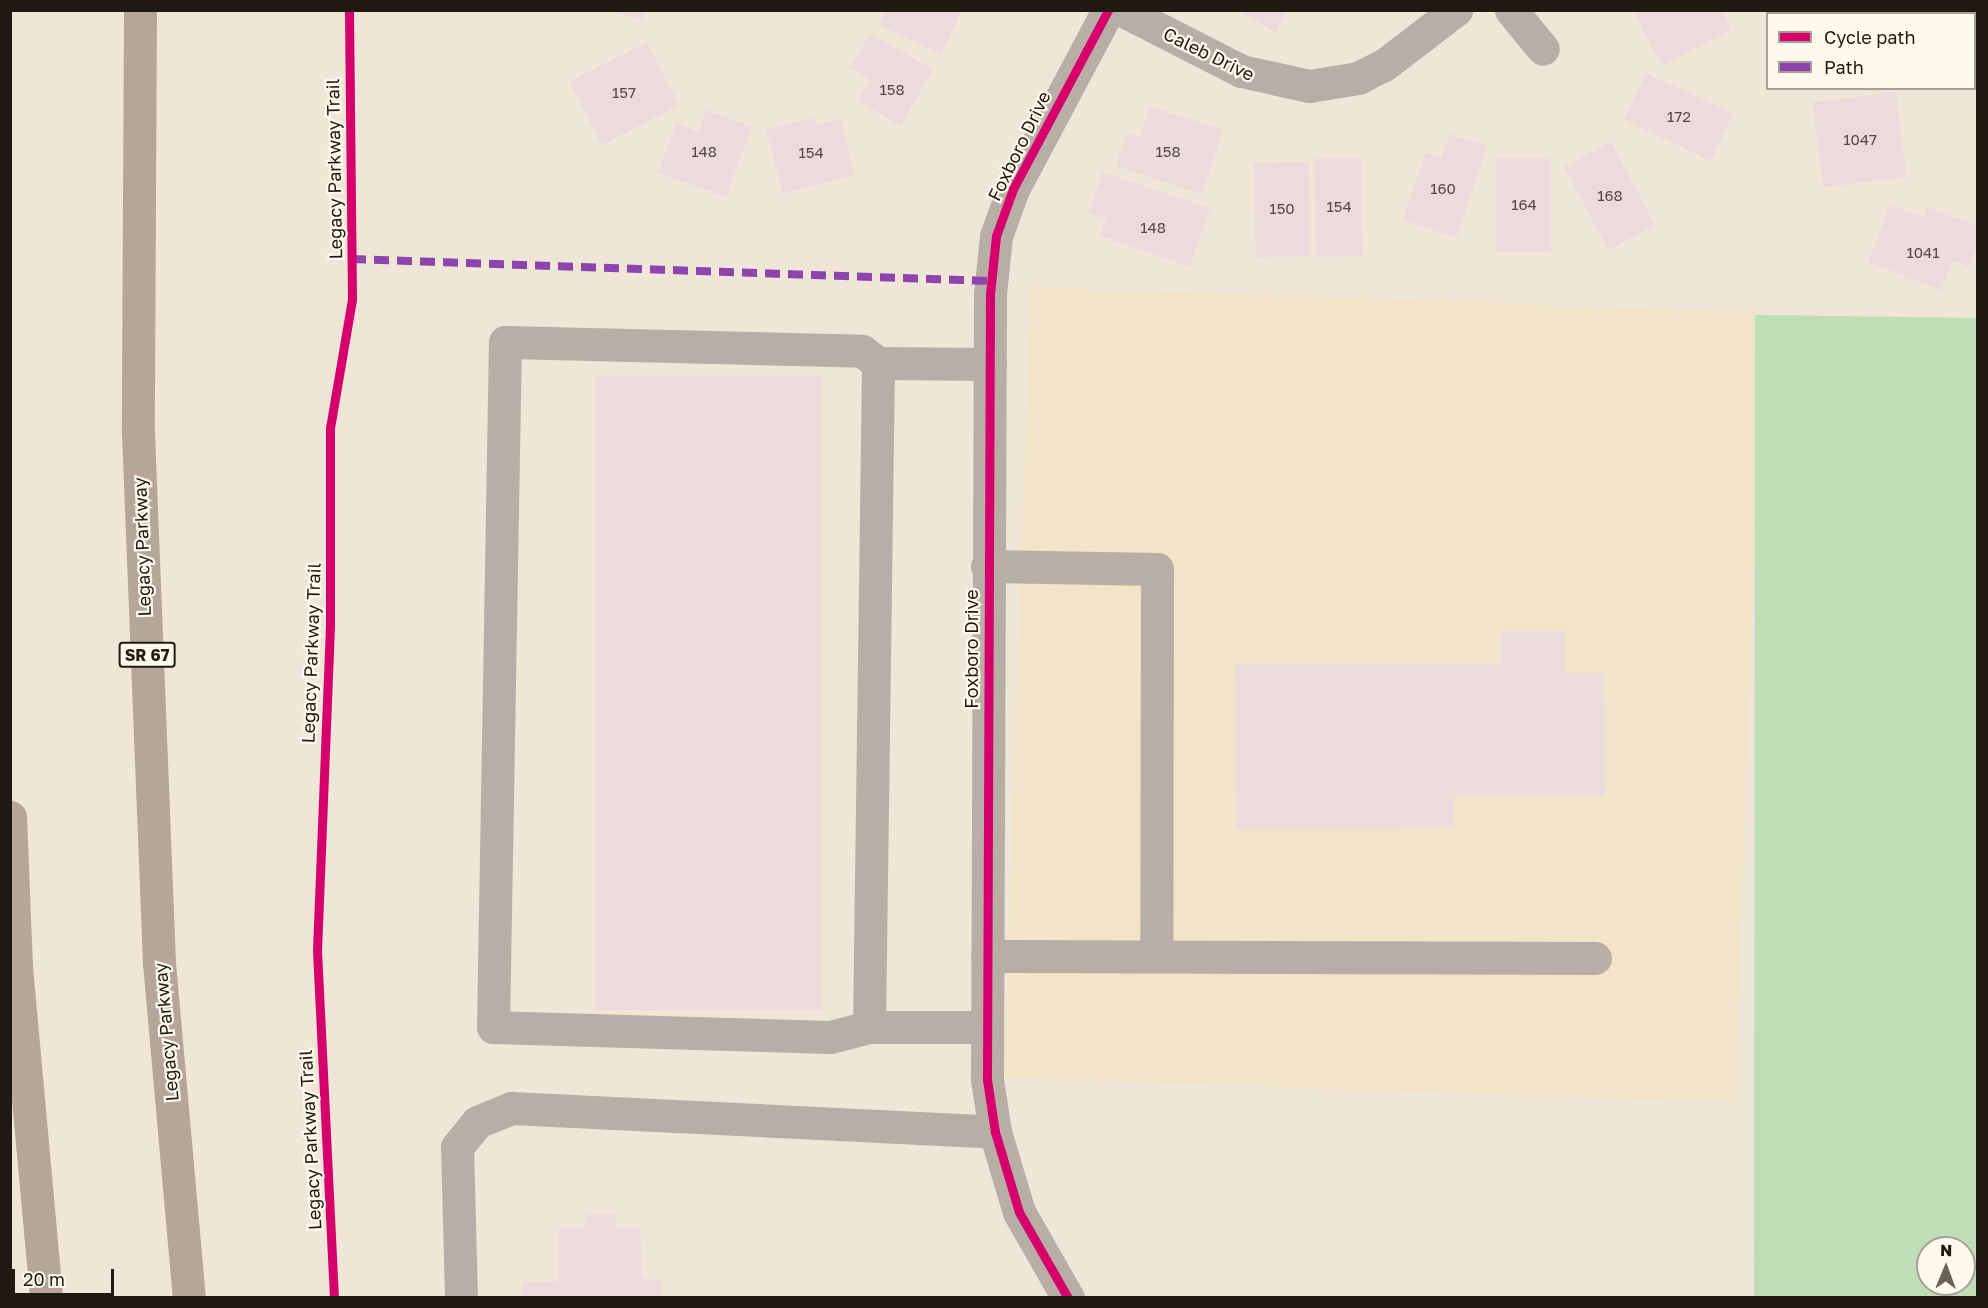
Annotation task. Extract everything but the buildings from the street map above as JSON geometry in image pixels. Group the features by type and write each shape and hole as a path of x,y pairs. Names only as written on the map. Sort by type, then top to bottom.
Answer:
{"highway":[{"name":"Legacy Parkway","path":"140,10 138,433 159,963 189,1298"},
{"path":"10,817 16,967 46,1298"}],"street":[{"name":"Foxboro Drive","path":"1068,1298 1019,1212 995,1132 986,1027 990,281 1003,214 1108,10"},
{"name":"Caleb Drive","path":"1122,10 1241,71 1309,86 1358,78 1384,65 1456,10"},
{"path":"1511,10 1543,49"},
{"path":"986,1027 869,1028 830,1037 493,1027 505,342 862,351 878,363 990,364"},
{"path":"869,1028 878,363"},
{"path":"987,566 1157,569 1156,956"},
{"path":"987,956 1595,958"},
{"path":"461,1298 457,1147 477,1122 511,1108 995,1132"}],"shaded area":[{"path":"1031,287 1763,313 1735,1103 1003,1078"}],"green space":[{"path":"1755,315 1977,318 1977,1297 1754,1297"}],"marked path":[{"path":"351,259 991,281"}],"cycle path":[{"name":"Legacy Parkway Trail","path":"334,1298 317,950 330,625 330,428 352,299 349,10"},
{"path":"1068,1298 1019,1212 995,1132 987,1080 990,294 996,236 1013,189 1108,10"}]}
